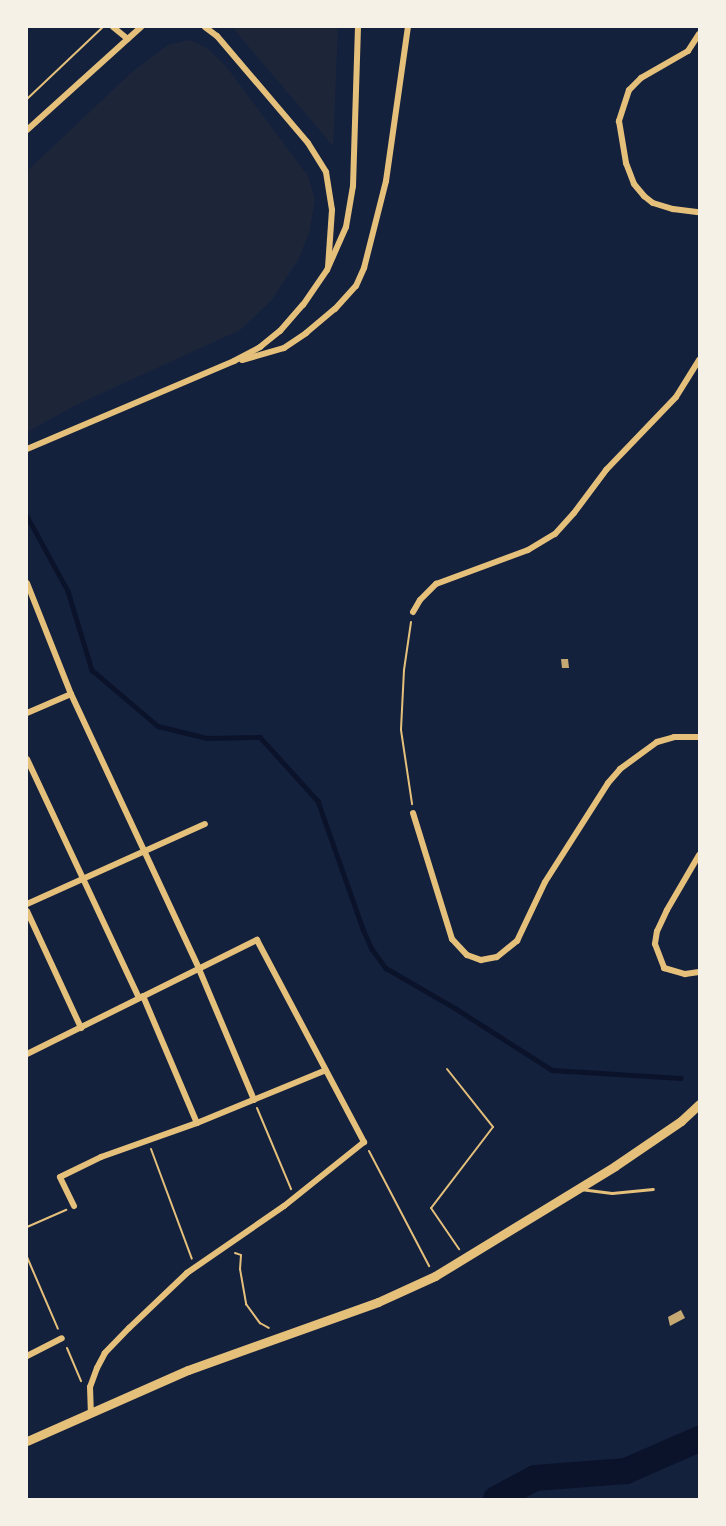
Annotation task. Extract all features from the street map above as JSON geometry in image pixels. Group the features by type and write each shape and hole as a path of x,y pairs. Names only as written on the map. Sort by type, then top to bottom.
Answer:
{"main road":[{"path":"27,1441 188,1370 378,1302 435,1276 578,1189 665,1132 699,1104"}],"street":[{"path":"113,27 128,39"},
{"path":"27,130 141,27"},
{"path":"205,27 217,36 308,143 326,172 332,210 327,270"},
{"path":"27,449 234,361 260,347 280,331 303,305 327,270 343,237 352,196 358,27"},
{"path":"234,361 266,355 284,348 335,309 356,286 364,268 386,181 408,27"},
{"path":"699,34 688,51 641,78 629,90 619,121 626,163 634,184 644,196 653,203 673,209 699,212"},
{"path":"413,612 420,600 436,584 528,550 555,534 606,470 676,397 699,360"},
{"path":"27,583 71,694 199,969 254,1100"},
{"path":"27,713 71,694"},
{"path":"413,813 452,939 467,955 481,960 497,957 517,941 545,882 608,783 620,769 657,742 674,737 699,737"},
{"path":"27,759 141,997 197,1123"},
{"path":"27,904 205,824"},
{"path":"699,855 667,909 657,931 655,944 664,968 685,975 699,972"},
{"path":"27,911 81,1028"},
{"path":"27,1054 257,940 364,1142 294,1197 195,1267 105,1353 90,1387 91,1414"},
{"path":"74,1206 60,1177 101,1157 197,1123 326,1070"},
{"path":"27,1356 63,1338"}],"lane":[{"path":"578,1189 595,1192 653,1189"}],"path":[{"path":"27,99 103,27"},
{"path":"413,612 404,670 401,730 413,813"},
{"path":"447,1069 493,1127 431,1208 466,1259"},
{"path":"254,1100 294,1197"},
{"path":"147,1141 195,1267"},
{"path":"364,1142 435,1276"},
{"path":"27,1227 74,1206"},
{"path":"220,1249 241,1255 240,1269 246,1304 260,1323 282,1335"}],"shaded area":[{"path":"232,27 338,27 333,146"},
{"path":"190,40 207,48 225,65 308,176 315,200 309,233 298,260 271,301 240,330 76,405 27,432 27,171 132,72 168,45"}],"building":[{"path":"561,659 568,659 569,668 562,668"},
{"path":"681,1310 685,1318 670,1326 668,1317"}],"waterway":[{"path":"27,516 68,591 92,670 158,726 207,738 260,737 318,801 363,929 372,949 386,968 455,1008 552,1070 681,1078"},
{"path":"496,1499 535,1478 626,1471 699,1439"}]}
